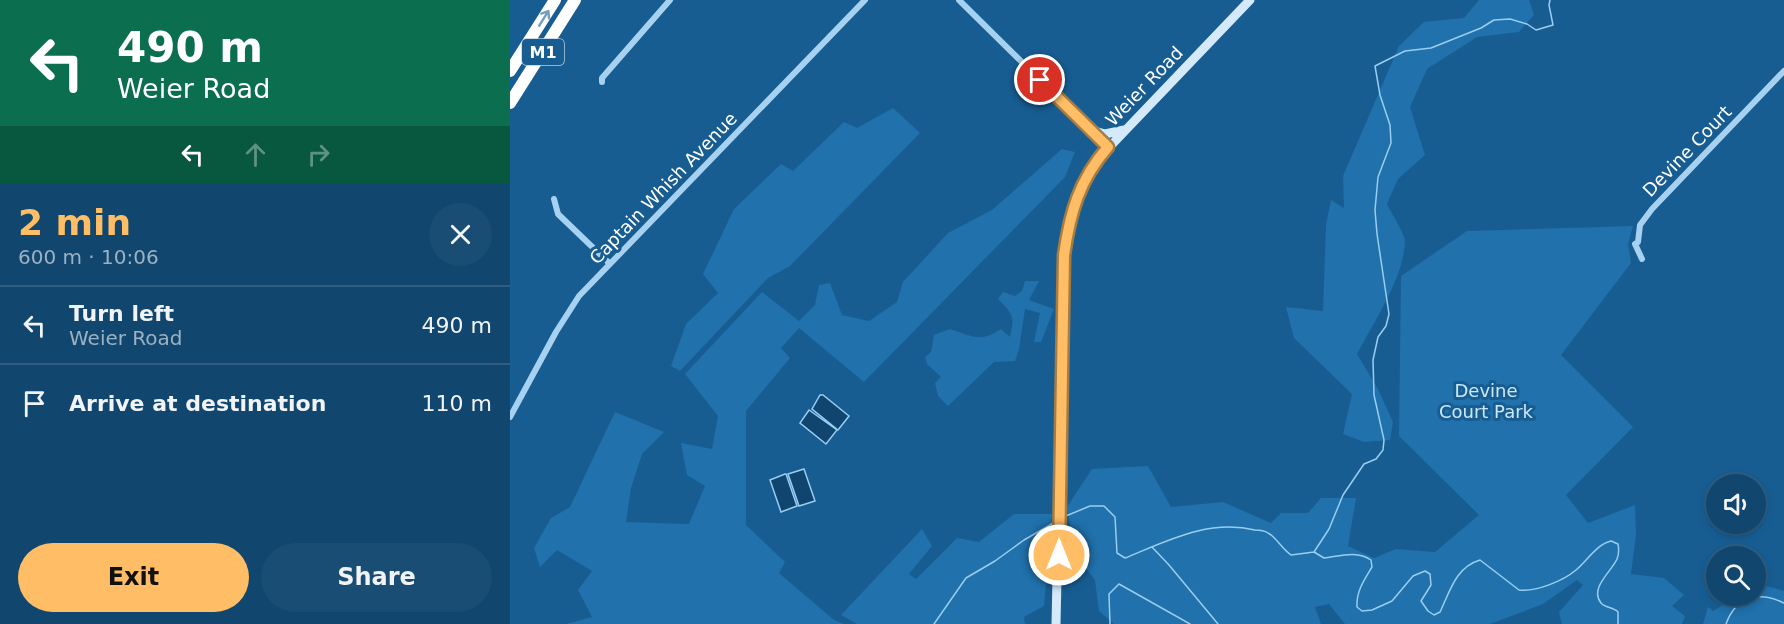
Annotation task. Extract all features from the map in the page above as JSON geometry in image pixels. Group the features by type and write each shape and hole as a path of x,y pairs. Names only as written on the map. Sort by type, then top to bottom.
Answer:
{"highway":[{"name":"M1","path":"510,71 555,0"},
{"name":"M1","path":"510,103 575,0"}],"street":[{"path":"602,82 602,78 670,0"},
{"name":"Captain Whish Avenue","path":"510,417 556,332 579,296 865,0"},
{"name":"Weier Road","path":"959,0 1108,147 1250,0"},
{"name":"Devine Court","path":"1642,260 1635,244 1638,242 1640,225 1652,209 1784,72"},
{"path":"1092,130 1109,134 1125,130"},
{"path":"1056,622 1064,255 1069,220 1079,190 1108,147"},
{"path":"554,199 558,214 609,263"}],"green space":[{"path":"1479,0 1529,0 1534,15 1519,32 1477,37 1427,69 1410,107 1425,155 1398,179 1387,204 1404,238 1403,256 1387,300 1357,354 1378,389 1393,422 1390,440 1364,442 1343,434 1352,394 1294,338 1286,307 1323,311 1326,225 1331,200 1344,208 1343,176 1399,46 1424,22 1464,18"},
{"path":"893,108 920,133 790,266 768,278 680,371 671,366 686,324 718,293 703,274 734,209 781,164 793,171 844,122 857,128"},
{"path":"1062,149 1075,152 1065,177 864,382 799,328 781,348 790,358 746,411 746,525 785,562 779,573 834,620 844,624 566,624 592,617 578,590 592,571 557,550 540,567 534,548 551,518 570,507 615,412 664,432 642,454 631,488 626,522 689,524 705,486 687,475 681,443 712,449 718,416 685,374 762,292 799,321 815,305 819,285 830,283 842,315 869,321 897,302 903,282 948,233 992,210"},
{"name":"Devine Court Park","path":"1633,226 1628,244 1631,263 1561,355 1633,427 1566,495 1588,523 1635,505 1636,534 1631,574 1664,578 1684,595 1672,606 1685,616 1682,624 1562,624 1559,612 1583,585 1577,580 1543,604 1490,624 1345,624 1329,604 1315,607 1321,624 1114,624 1099,611 1095,580 1075,554 1067,507 1092,469 1148,466 1171,507 1223,502 1271,523 1281,513 1308,513 1321,498 1356,498 1348,546 1374,558 1396,549 1435,552 1479,515 1399,436 1401,276 1467,231"},
{"path":"1025,281 1039,281 1029,300 1054,309 1041,342 1034,342 1040,313 1025,309 1015,361 994,362 948,406 938,396 935,383 941,377 927,364 925,357 931,352 934,335 950,329 970,336 982,337 1001,329 1010,337 1012,316 998,299 1003,292 1015,296 1022,291"},
{"path":"1014,514 1052,514 1044,606 1024,617 1025,624 857,624 841,615 922,529 932,546 909,574 916,579 957,538 979,542"},
{"path":"1766,586 1784,591 1784,624 1703,624 1708,607 1713,611 1721,606 1766,606"}],"shaded area":[{"path":"820,395 849,416 838,430 812,409"},
{"path":"809,410 837,430 826,444 800,423"},
{"path":"804,469 815,501 799,506 788,474"},
{"path":"786,474 797,506 781,512 770,480"}],"waterway":[{"path":"1061,518 1090,506 1104,506 1115,517 1117,553 1125,558 1172,539 1221,527 1238,527 1265,532 1291,555 1314,552 1329,529 1343,495 1364,464 1376,459 1383,450 1384,440 1374,395 1373,360 1378,337 1386,326 1389,314 1375,210 1378,177 1391,143 1390,125 1380,95 1375,66 1405,51 1431,48 1481,28 1494,20 1510,19 1527,24 1536,30 1553,25 1550,0"},
{"path":"934,624 966,578 1055,522"},
{"path":"1314,552 1324,558 1354,554 1371,560 1372,567 1358,596 1357,607 1362,611 1372,610 1392,601 1413,576 1425,571 1430,574 1431,585 1421,601 1434,615 1440,612 1459,574 1472,563 1480,560 1519,590 1533,589 1557,582 1571,574 1597,549 1611,541 1618,544 1618,555 1599,586 1598,597 1603,605 1618,612 1618,624"},
{"path":"1152,547 1218,624"},
{"path":"1110,624 1109,594 1119,584 1190,624"},
{"path":"1726,624 1736,607 1749,598 1766,597 1784,603"}],"route":[{"path":"1040,80 1108,147 1094,164 1079,190 1069,220 1064,255 1059,555"}]}
